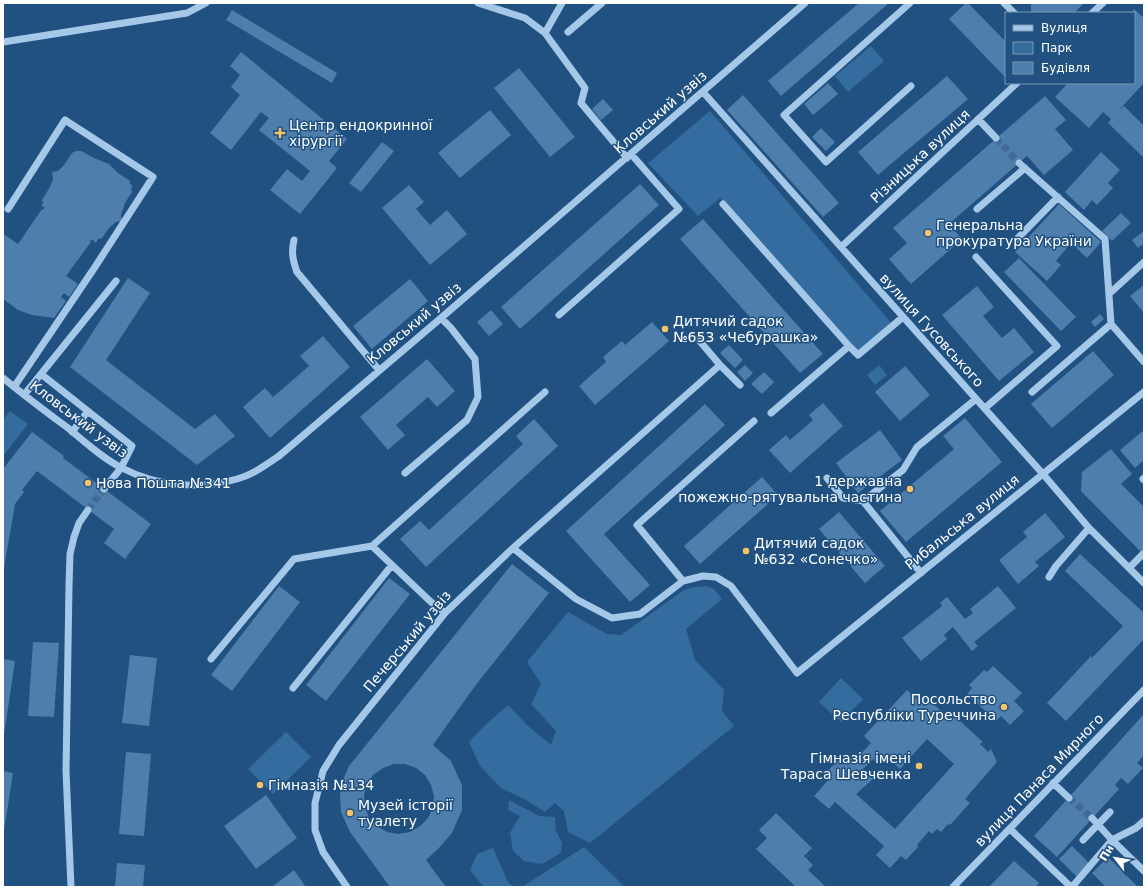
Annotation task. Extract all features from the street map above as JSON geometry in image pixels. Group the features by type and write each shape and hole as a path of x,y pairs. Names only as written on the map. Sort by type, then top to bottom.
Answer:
{"street":[{"path":"4,41 187,13 206,3"},
{"path":"478,3 525,18 545,33 585,88 581,103 679,209 560,315"},
{"path":"545,33 562,3"},
{"path":"568,32 602,3"},
{"name":"Кловський узвіз","path":"3,378 121,468 137,475 156,481 178,485 209,484 238,479 260,469 280,456 805,3"},
{"path":"910,3 784,115 826,162 911,86"},
{"path":"1004,3 1013,12"},
{"path":"1093,12 1103,3"},
{"name":"Різницька вулиця","path":"841,247 1017,84"},
{"name":"вулиця Гусовського","path":"703,92 985,408 1089,528 1144,584"},
{"path":"978,119 996,138"},
{"path":"8,209 65,120 153,177 95,267 14,387"},
{"path":"977,209 1022,165 1105,239 1111,324 1144,362"},
{"path":"1017,239 1058,197"},
{"path":"723,204 858,355 903,317"},
{"path":"294,240 292,250 293,263 297,272 379,370"},
{"path":"976,257 1057,346 985,408"},
{"path":"1109,294 1144,262"},
{"path":"24,395 116,280"},
{"path":"405,473 467,420 478,397 475,359 441,318"},
{"path":"1032,392 1111,324"},
{"path":"698,339 720,365 740,385"},
{"path":"771,413 849,346"},
{"name":"Печерський узвіз","path":"347,887 323,852 315,830 315,804 323,771 339,745 445,613 513,548 720,365"},
{"path":"41,374 132,446 121,468 104,489"},
{"path":"211,659 294,559 372,546 545,392"},
{"name":"Рибальська вулиця","path":"683,581 703,576 716,577 730,586 797,673 1144,392"},
{"path":"863,501 903,470 917,447 976,399"},
{"path":"72,432 88,412"},
{"path":"513,548 576,599 612,618 640,614 683,581 637,525 754,421"},
{"path":"827,478 843,498 863,501 921,573"},
{"path":"71,887 66,771 70,554 79,523 88,510"},
{"path":"1048,576 1089,528"},
{"path":"372,546 431,602 445,613"},
{"path":"1129,568 1143,554"},
{"path":"293,688 392,565"},
{"name":"вулиця Панаса Мирного","path":"953,887 1144,690"},
{"path":"1054,783 1069,798"},
{"path":"1083,840 1095,821 1110,812"},
{"path":"1095,821 1144,871"},
{"path":"1010,829 1072,887 1112,840 1136,828 1144,821"}],"green space":[{"path":"871,46 884,61 848,92 835,76"},
{"path":"710,111 892,324 858,354 720,198 698,216 648,163"},
{"path":"879,365 887,375 875,385 867,375"},
{"path":"10,411 28,424 3,456 3,420"},
{"path":"706,586 714,589 722,599 686,629 695,660 724,690 722,711 734,726 590,843 568,832 564,811 555,803 545,812 526,800 501,788 480,766 469,742 483,727 508,705 528,726 551,745 556,731 531,704 541,684 527,662 568,612 607,634 621,635 684,590"},
{"path":"841,678 863,699 841,722 819,702"},
{"path":"286,732 311,757 273,794 248,769"},
{"path":"509,800 539,816 555,817 556,831 562,843 561,853 542,864 524,861 513,851 510,833 520,816 508,810"},
{"path":"584,847 625,887 522,887"},
{"path":"493,848 508,882 515,887 484,887 470,870 477,854"}],"building":[{"path":"859,3 889,3 781,96 768,81"},
{"path":"966,3 968,3 1005,41 1005,77 949,19"},
{"path":"1031,3 1084,3 1075,12 1031,12"},
{"path":"1134,9 1144,18 1144,83 1119,110 1124,106 1144,126 1144,158 1108,123 1111,119 1103,112 1089,128 1055,97 1067,84 1135,84 1135,12 1132,12"},
{"path":"232,10 337,73 332,83 226,20"},
{"path":"241,52 347,139 329,161 337,168 300,214 270,190 287,169 302,181 310,171 259,130 269,118 261,112 231,150 210,133 240,95 231,87 240,75 230,66"},
{"path":"519,68 575,137 550,157 494,88"},
{"path":"947,76 968,99 878,175 858,152"},
{"path":"828,83 838,94 813,115 804,104"},
{"path":"743,95 839,203 823,217 727,110"},
{"path":"1045,96 1066,120 1055,129 1073,150 1044,175 1027,156 949,224 962,239 911,284 889,259 907,243 893,228"},
{"path":"603,99 613,110 601,120 592,109"},
{"path":"490,110 511,135 460,178 438,153"},
{"path":"821,128 835,142 826,151 812,137"},
{"path":"382,142 394,151 361,192 349,183"},
{"path":"81,151 109,164 118,173 130,181 130,184 133,186 131,189 132,192 125,203 121,215 122,221 116,222 109,228 102,238 98,239 96,243 93,240 89,241 91,242 66,276 78,284 69,297 64,293 61,297 66,301 54,318 32,315 18,310 3,299 3,237 5,235 18,244 42,209 44,210 44,207 41,206 43,203 42,200 53,179 52,172 58,171 72,153"},
{"path":"1101,152 1120,170 1108,183 1113,188 1097,205 1092,200 1084,210 1065,192"},
{"path":"640,184 659,205 520,329 501,307"},
{"path":"409,185 424,202 416,209 430,225 447,210 467,234 430,265 382,208"},
{"path":"1059,204 1101,242 1087,258 1071,243 1056,261 1061,265 1047,281 1015,252"},
{"path":"1121,213 1131,223 1112,241 1102,231"},
{"path":"703,219 823,354 800,373 680,239"},
{"path":"1144,231 1144,243 1138,248 1132,240"},
{"path":"1019,258 1076,317 1061,331 1004,272"},
{"path":"128,278 150,293 106,360 195,429 215,414 235,436 197,465 70,367"},
{"path":"410,279 428,301 372,349 353,326"},
{"path":"1144,285 1144,313 1130,296"},
{"path":"977,286 994,307 983,316 1002,338 1014,328 1034,352 999,381 942,315"},
{"path":"491,310 503,324 489,336 477,322"},
{"path":"1100,314 1104,319 1095,327 1091,322"},
{"path":"652,322 669,341 595,405 579,386 606,362 603,357 622,341 625,345"},
{"path":"323,336 350,367 270,438 243,407 265,388 273,397 309,366 300,356"},
{"path":"729,345 743,360 735,368 720,353"},
{"path":"1093,351 1114,375 1052,428 1031,404"},
{"path":"427,359 455,391 437,407 428,397 396,425 405,435 388,450 360,417"},
{"path":"745,365 753,373 745,381 737,372"},
{"path":"905,366 930,395 900,421 875,392"},
{"path":"764,372 774,382 762,394 751,384"},
{"path":"823,403 843,426 790,473 769,450 786,435 790,440 813,420 809,415"},
{"path":"705,404 725,425 604,534 650,585 630,602 566,531"},
{"path":"965,418 1002,462 906,542 880,511 954,449 943,436"},
{"path":"534,419 558,446 426,567 400,539 420,521 429,530 523,444 516,436"},
{"path":"880,430 902,460 858,493 836,463"},
{"path":"1144,430 1144,460 1135,468 1120,450"},
{"path":"32,432 64,456 63,458 151,524 125,559 104,543 114,529 37,471 22,490 24,492 15,504 3,574 3,469"},
{"path":"1111,449 1132,474 1121,484 1144,507 1144,555 1081,491 1082,472"},
{"path":"762,477 778,495 700,564 684,546"},
{"path":"839,512 885,566 865,583 819,529"},
{"path":"1045,513 1065,537 1035,562 1039,566 1018,584 999,560 1027,537 1023,532"},
{"path":"1080,554 1144,613 1144,639 1066,721 1047,703 1091,656 1092,658 1123,626 1065,571"},
{"path":"512,564 549,593 475,686 433,745 451,761 462,785 462,810 452,833 426,860 446,887 390,887 350,832 341,812 340,795 343,780 349,766","holes":["394,764 405,764 416,768 425,775 431,785 434,796 433,808 428,818 420,826 410,832 398,834 387,832 377,826 369,818 365,807 364,795 367,784 373,775 383,768"]},
{"path":"389,578 410,594 326,701 306,685"},
{"path":"279,586 300,602 232,691 211,675"},
{"path":"998,586 1016,608 974,642 978,646 972,651 953,627 944,635 947,639 921,661 902,638 942,606 940,603 947,597 965,619 973,613 970,609"},
{"path":"33,642 59,643 54,717 28,716"},
{"path":"130,655 157,658 149,726 122,723"},
{"path":"3,659 15,661 4,735 3,735"},
{"path":"993,666 1022,693 1014,701 1024,711 1010,725 1001,716 996,721 967,694 972,688 969,685 984,670 987,672"},
{"path":"907,690 925,706 930,701 941,711 940,712 943,715 948,710 983,742 980,744 988,752 991,749 997,762 965,799 970,803 950,825 948,824 941,832 937,829 932,834 929,831 917,845 918,847 906,860 901,856 890,868 876,855 884,846 835,802 829,809 814,796 830,778 825,774 838,760 840,762 847,754 854,761 871,743 864,736","holes":["927,739 954,764 895,829 856,794 873,779 863,769 873,759 878,764 886,756 900,769"]},
{"path":"1144,714 1144,755 1137,763 1143,768 1128,784 1121,778 1115,785 1119,789 1057,857 1034,836"},
{"path":"126,752 151,754 144,836 119,834"},
{"path":"3,771 13,773 4,831 3,831"},
{"path":"266,795 297,838 256,869 224,826"},
{"path":"776,813 812,848 804,856 813,865 808,870 826,887 796,887 756,849 767,838 759,830"},
{"path":"1072,846 1090,864 1077,877 1059,859"},
{"path":"1108,857 1138,887 1106,887 1092,873"},
{"path":"1014,861 1039,883 1035,887 989,887"},
{"path":"117,863 145,865 143,887 115,887"},
{"path":"294,870 306,887 272,887"}],"tunnel":[{"path":"996,138 1019,163"},
{"path":"88,510 104,489"},
{"path":"1069,798 1092,818"}],"place":[{"name":"Центр ендокринної хірургії","path":"280,133"},
{"name":"Генеральна прокуратура України","path":"928,233"},
{"name":"Дитячий садок №653 «Чебурашка»","path":"665,329"},
{"name":"Нова Пошта №341","path":"88,483"},
{"name":"1 державна пожежно-рятувальна частина","path":"910,489"},
{"name":"Дитячий садок №632 «Сонечко»","path":"746,551"},
{"name":"Посольство Республіки Туреччина","path":"1004,707"},
{"name":"Гімназія імені Тараса Шевченка","path":"919,766"},
{"name":"Гімназія №134","path":"260,785"},
{"name":"Музей історії туалету","path":"350,813"}]}
